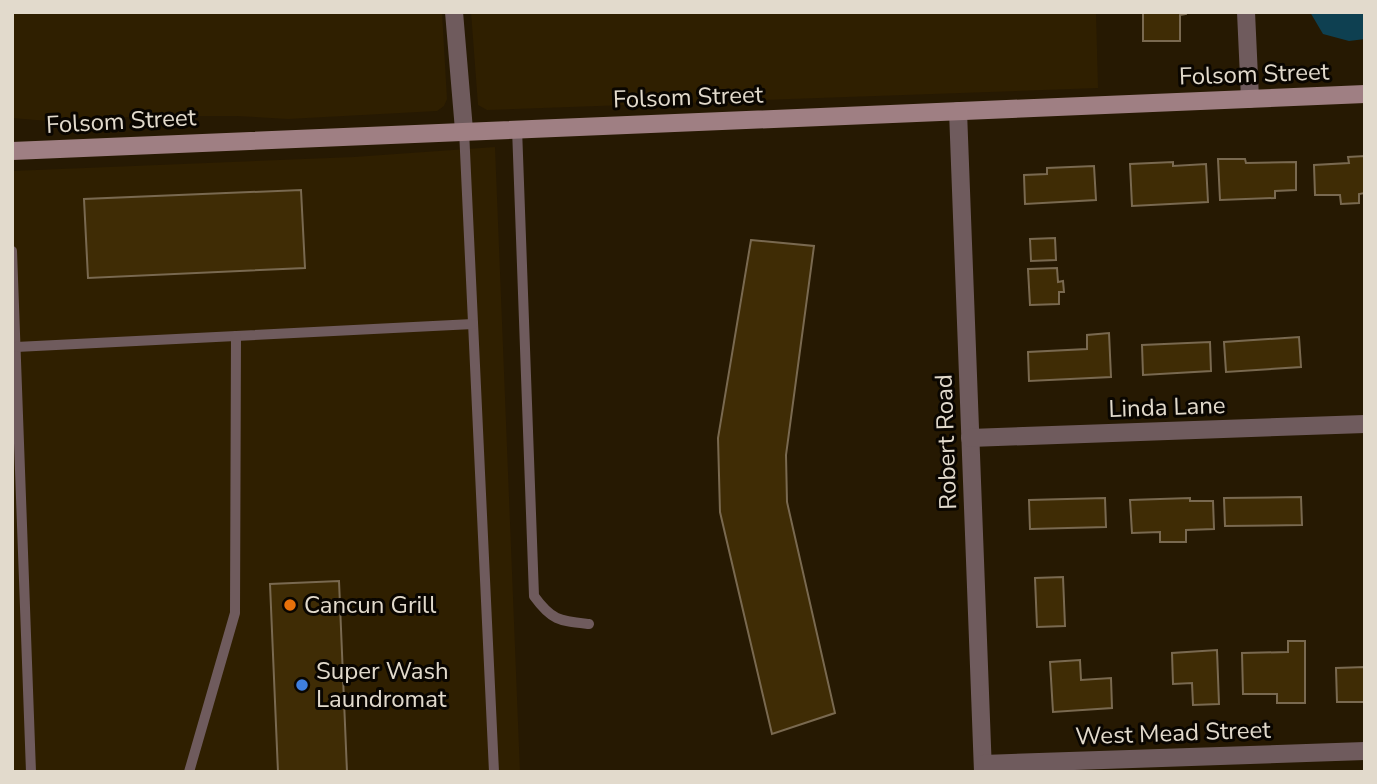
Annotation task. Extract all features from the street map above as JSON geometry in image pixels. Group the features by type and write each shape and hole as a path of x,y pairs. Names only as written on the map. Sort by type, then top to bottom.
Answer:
{"street":[{"path":"454,12 464,130"},
{"path":"1246,12 1250,99"},
{"name":"Folsom Street","path":"12,151 1365,94"},
{"name":"Robert Road","path":"958,111 983,768"},
{"name":"Linda Lane","path":"970,438 1365,424"},
{"name":"West Mead Street","path":"983,768 1365,751"}],"lane":[{"path":"517,128 534,596 548,614 558,621 589,624"},
{"path":"464,130 494,772"},
{"path":"12,251 16,425 31,772"},
{"path":"16,347 474,324"},
{"path":"189,772 235,613 236,336"}],"shaded area":[{"path":"12,12 442,12 447,99 444,106 437,111 288,119 152,116 48,121 12,118"},
{"path":"471,12 1096,12 1098,88 487,110 478,105"},
{"path":"495,147 520,772 12,772 12,171 354,157"}],"water":[{"path":"1310,12 1365,12 1365,39 1349,41 1323,34"}],"building":[{"path":"1143,12 1186,12 1180,15 1180,41 1143,41"},
{"path":"1365,156 1365,193 1359,194 1359,203 1341,204 1340,195 1315,195 1314,165 1349,163 1348,157"},
{"path":"1218,159 1245,159 1246,163 1296,162 1296,190 1275,191 1275,198 1220,200"},
{"path":"1173,162 1173,166 1206,164 1208,202 1132,206 1130,164"},
{"path":"1094,166 1096,200 1025,204 1024,175 1047,174 1047,168"},
{"path":"301,190 305,268 88,278 84,199"},
{"path":"1055,238 1056,260 1031,261 1030,239"},
{"path":"751,240 814,246 786,455 787,502 835,713 772,734 720,512 718,438"},
{"path":"1057,268 1058,282 1063,281 1064,292 1059,292 1059,304 1030,305 1028,269"},
{"path":"1109,333 1111,377 1029,381 1028,352 1087,349 1087,335"},
{"path":"1299,337 1301,367 1226,372 1224,342"},
{"path":"1210,342 1211,371 1143,375 1142,345"},
{"path":"1301,497 1302,525 1225,526 1224,498"},
{"path":"1105,498 1106,527 1030,529 1029,500"},
{"path":"1190,498 1190,501 1213,501 1214,529 1186,530 1186,542 1160,542 1160,532 1132,533 1130,500"},
{"path":"1063,577 1065,626 1037,627 1035,578"},
{"path":"339,581 347,772 278,772 270,584"},
{"path":"1288,641 1305,641 1305,703 1277,703 1277,694 1243,694 1242,653 1288,652"},
{"path":"1217,650 1219,704 1193,705 1192,683 1173,684 1172,653"},
{"path":"1080,660 1081,680 1111,678 1112,708 1053,712 1050,662"},
{"path":"1365,667 1365,702 1337,702 1336,668"}],"place":[{"name":"Cancun Grill","path":"290,605"},
{"name":"Super Wash Laundromat","path":"302,685"}]}
